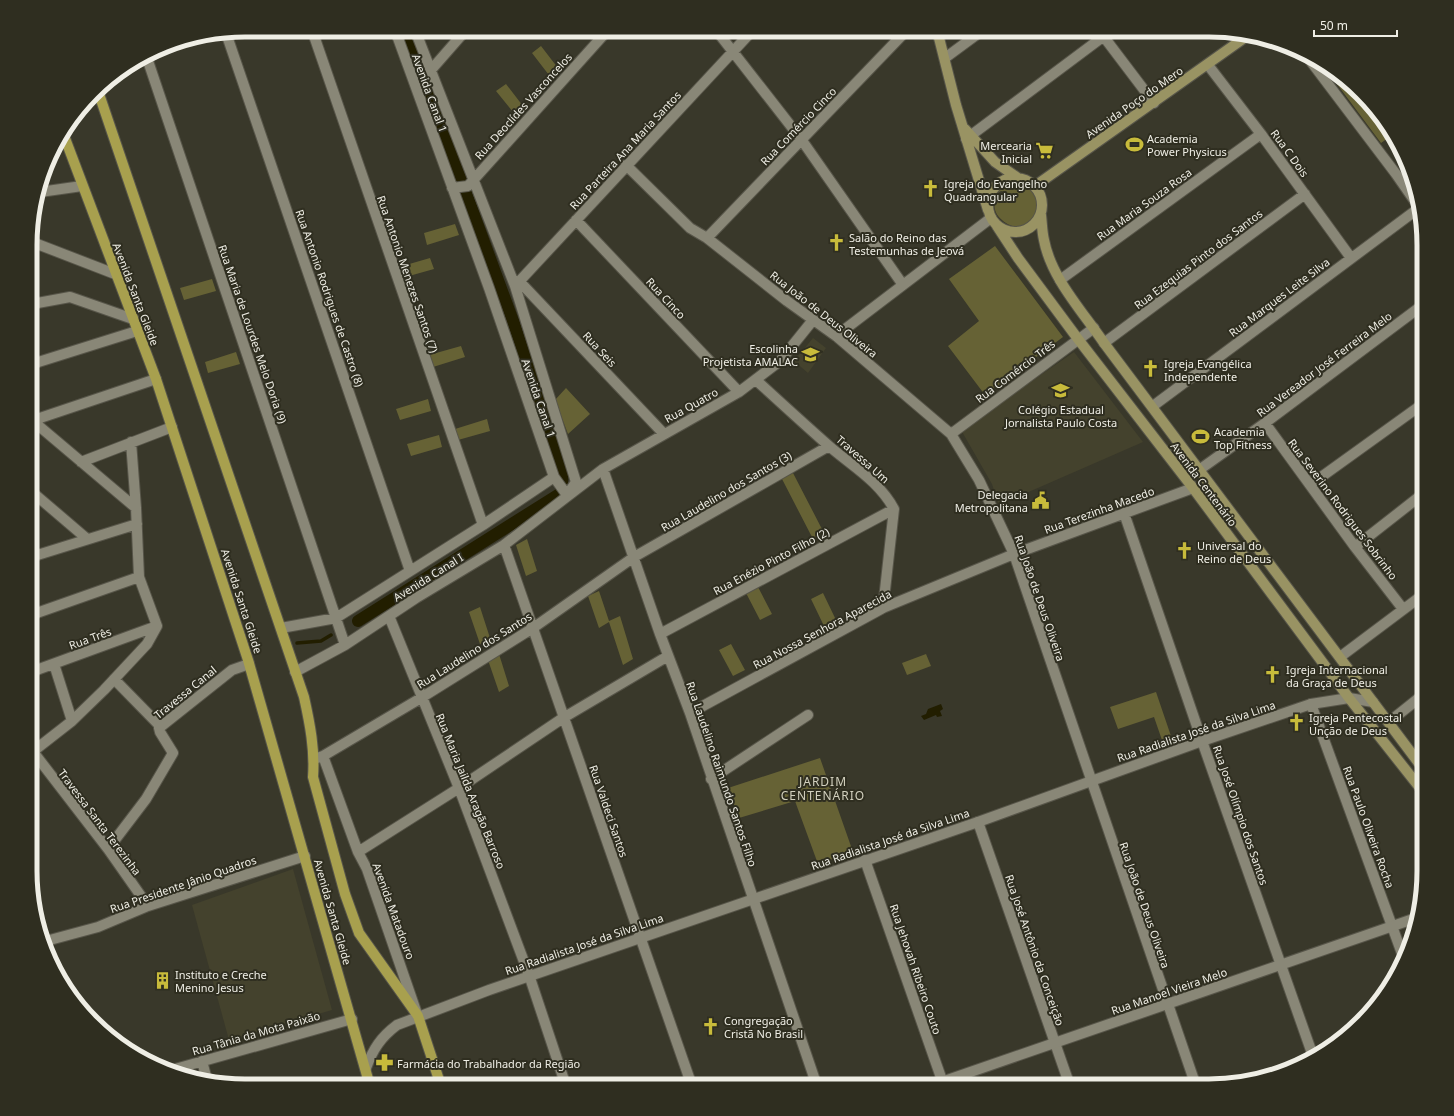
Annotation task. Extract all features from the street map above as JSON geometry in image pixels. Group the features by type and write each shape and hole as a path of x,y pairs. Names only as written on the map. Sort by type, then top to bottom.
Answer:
{"main road":[{"path":"939,37 962,126 968,138 995,162 1018,178 1029,181 1035,186 1042,199 1041,215 1036,223 1022,232 1013,232 992,218 990,193 1001,181 1018,178"},
{"name":"Avenida Poço do Mero","path":"1035,186 1242,40"},
{"name":"Avenida Santa Gleide","path":"100,96 304,697 319,757 314,777 345,894 359,933 418,1016"},
{"name":"Avenida Centenário","path":"968,138 992,218 1018,258 1144,426 1193,488 1349,698 1417,784"},
{"name":"Avenida Santa Gleide","path":"66,140 156,379 249,664 368,1079"},
{"name":"Avenida Centenário","path":"1041,215 1044,241 1052,266 1060,280 1104,343 1417,760"},
{"path":"1144,426 1156,411"},
{"name":"Avenida Matadouro","path":"418,1016 439,1079"}],"street":[{"name":"Rua Antonio Menezes Santos (7)","path":"314,37 482,525"},
{"name":"Avenida Canal 1","path":"397,37 463,186 517,283 576,482 567,495 554,477 489,288 463,186 431,70 418,37"},
{"path":"431,70 460,37"},
{"name":"Rua Deoclídes Vasconcelos","path":"463,186 601,37"},
{"path":"721,37 801,139 903,285"},
{"name":"Rua Parteira Ana Maria Santos","path":"517,283 747,37"},
{"name":"Rua Comércio Cinco","path":"707,238 900,37"},
{"path":"945,58 974,37"},
{"path":"968,138 1104,37 1154,103"},
{"name":"Rua Antonio Rodrigues de Castro (8)","path":"228,38 410,571"},
{"name":"Rua Maria de Lourdes Melo Doria (9)","path":"148,61 345,645"},
{"name":"Rua C Dois","path":"1208,65 1306,194 1352,258"},
{"path":"1322,71 1411,196"},
{"name":"Rua Maria Souza Rosa","path":"1060,280 1261,134"},
{"name":"Rua João de Deus Oliveira","path":"626,165 690,228 707,238 836,336 951,434 979,480 1014,554 1090,781 1194,1079"},
{"path":"44,191 82,186"},
{"name":"Rua Ezequias Pinto dos Santos","path":"1104,343 1306,194"},
{"name":"Rua Marques Leite Silva","path":"1156,411 1352,258 1414,213"},
{"path":"836,336 992,218"},
{"name":"Rua Cinco","path":"576,220 739,392"},
{"path":"37,244 115,274"},
{"name":"Rua Seis","path":"517,283 664,434"},
{"path":"37,303 70,297 133,320"},
{"name":"Rua Vereador José Ferreira Melo","path":"1199,470 1417,309"},
{"name":"Rua Quatro","path":"567,495 603,469 739,392 756,380 786,354 813,320"},
{"name":"Rua Comércio Três","path":"951,434 1094,328"},
{"path":"37,362 137,331"},
{"path":"37,419 156,379"},
{"name":"Travessa Um","path":"756,380 829,446 875,484 887,497 894,509"},
{"path":"1310,485 1417,408"},
{"name":"Rua Severino Rodrigues Sobrinho","path":"1264,423 1355,547 1404,609"},
{"path":"37,425 136,508"},
{"path":"81,462 172,427"},
{"path":"37,747 72,721 114,679 147,644 158,626 139,577 131,442"},
{"name":"Rua Laudelino dos Santos (3)","path":"634,558 829,446"},
{"name":"Rua Laudelino Raimundo Santos Filho","path":"603,469 660,634 690,713 711,779 815,1079"},
{"path":"281,628 336,618 482,525 554,477"},
{"name":"Rua Terezinha Macedo","path":"1014,554 1193,488"},
{"name":"Avenida Canal I","path":"295,672 345,645 504,545 567,495"},
{"path":"37,496 86,538"},
{"path":"1355,547 1417,499"},
{"path":"883,608 894,509"},
{"name":"Rua Enézio Pinto Filho (2)","path":"660,634 894,509"},
{"name":"Rua José Olímpio dos Santos","path":"1124,514 1312,1052"},
{"path":"37,555 86,538 137,524"},
{"name":"Rua Valdeci Santos","path":"504,545 690,1079"},
{"name":"Rua Nossa Senhora Aparecida","path":"690,713 883,608 1014,554"},
{"name":"Rua Laudelino dos Santos","path":"319,757 421,698 533,628 634,558"},
{"path":"37,613 139,577"},
{"path":"1340,657 1417,599"},
{"name":"Rua Maria Jailda Aragão Barroso","path":"389,616 421,698 459,788 530,975 564,1079"},
{"name":"Rua Três","path":"37,670 158,626"},
{"path":"358,852 459,788 563,718 668,656"},
{"path":"54,664 72,721"},
{"name":"Travessa Canal","path":"108,849 146,799 173,753 159,730 160,727 232,670 249,664"},
{"path":"114,679 160,727"},
{"name":"Rua Radialista José da Silva Lima","path":"366,1068 375,1046 397,1025 530,975 978,822 1202,741 1312,704 1349,698 1373,702"},
{"path":"1389,722 1417,700"},
{"name":"Rua Paulo Oliveira Rocha","path":"1312,704 1401,950"},
{"path":"711,779 808,715"},
{"name":"Avenida Matadouro","path":"319,757 358,852 367,870 418,1016"},
{"name":"Travessa Santa Terezinha","path":"37,760 108,849 148,906"},
{"name":"Rua José Antônio da Conceição","path":"978,822 1068,1079"},
{"name":"Rua Presidente Jânio Quadros","path":"49,941 98,926 148,906 305,856"},
{"name":"Rua Jehovah Ribeiro Couto","path":"865,860 942,1079"},
{"name":"Rua Manoel Vieira Melo","path":"958,1079 1167,1004 1281,966 1411,920"},
{"name":"Rua Tânia da Mota Paixão","path":"178,1068 352,1019"},
{"path":"202,1061 206,1075"}],"shaded area":[{"path":"541,46 561,72 552,79 532,53"},
{"path":"1333,78 1356,98 1374,119 1387,139 1381,143"},
{"path":"506,84 526,110 517,117 496,91"},
{"path":"1012,182 1026,184 1035,190 1038,200 1037,210 1032,219 1024,225 1014,226 1002,220 997,215 994,204 995,198 998,193 1002,188","holes":["1001,191 1012,194 1013,200 1009,202 1003,200 998,193"]},
{"path":"455,224 459,235 427,245 424,233"},
{"path":"995,246 1063,337 985,395 948,346 979,321 949,279"},
{"path":"430,258 434,269 402,278 399,267"},
{"path":"212,279 216,291 184,300 180,288"},
{"name":"Escolinha Projetista AMALAC","path":"813,338 826,348 808,373 794,361"},
{"path":"461,346 465,357 433,367 429,355"},
{"path":"236,352 240,364 208,373 205,362"},
{"name":"Colégio Estadual Jornalista Paulo Costa","path":"1074,352 1143,442 999,505 992,484 961,430"},
{"path":"566,388 590,414 568,434 555,400"},
{"path":"428,399 431,411 400,420 396,409"},
{"path":"487,419 490,431 458,440 455,429"},
{"path":"439,435 442,447 411,456 407,444"},
{"path":"793,473 824,533 813,539 782,479"},
{"path":"527,539 537,571 526,576 516,545"},
{"path":"758,587 772,614 760,620 746,593"},
{"path":"599,591 609,621 620,616 633,659 623,665 609,622 599,628 588,596"},
{"path":"823,593 836,620 824,626 811,599"},
{"path":"480,607 490,638 480,644 469,612"},
{"path":"731,644 745,670 733,676 719,650"},
{"path":"499,654 509,686 499,692 488,660"},
{"path":"926,654 931,666 907,675 902,663"},
{"path":"1156,692 1172,739 1163,743 1154,717 1118,729 1110,707"},
{"path":"941,704 943,709 940,711 942,716 937,717 936,715 924,720 921,716 926,714 928,709"},
{"path":"820,758 853,852 818,864 795,801 739,818 728,788"},
{"path":"293,869 332,1010 229,1040 192,905"},
{"path":"39,899 47,925 44,926"}],"waterway":[{"path":"358,621 561,493 563,471 513,321 409,37"},
{"path":"297,643 321,641 331,635"}],"place":[{"name":"Academia Power Physicus","path":"1134,144"},
{"name":"Mercearia Inicial","path":"1045,151"},
{"name":"Igreja do Evangelho Quadrangular","path":"931,189"},
{"name":"Salão do Reino das Testemunhas de Jeová","path":"836,243"},
{"name":"Escolinha Projetista AMALAC","path":"811,354"},
{"name":"Igreja Evangélica Independente","path":"1151,369"},
{"name":"Colégio Estadual Jornalista Paulo Costa","path":"1061,391"},
{"name":"Academia Top Fitness","path":"1201,437"},
{"name":"Delegacia Metropolitana","path":"1041,500"},
{"name":"Universal do Reino de Deus","path":"1184,551"},
{"name":"Igreja Internacional da Graça de Deus","path":"1273,675"},
{"name":"Igreja Pentecostal Unção de Deus","path":"1296,723"},
{"name":"Instituto e Creche Menino Jesus","path":"162,980"},
{"name":"Congregação Cristã No Brasil","path":"711,1026"},
{"name":"Farmácia do Trabalhador da Região","path":"384,1063"}],"district":[{"name":"JARDIM CENTENÁRIO","path":"823,788"}]}
